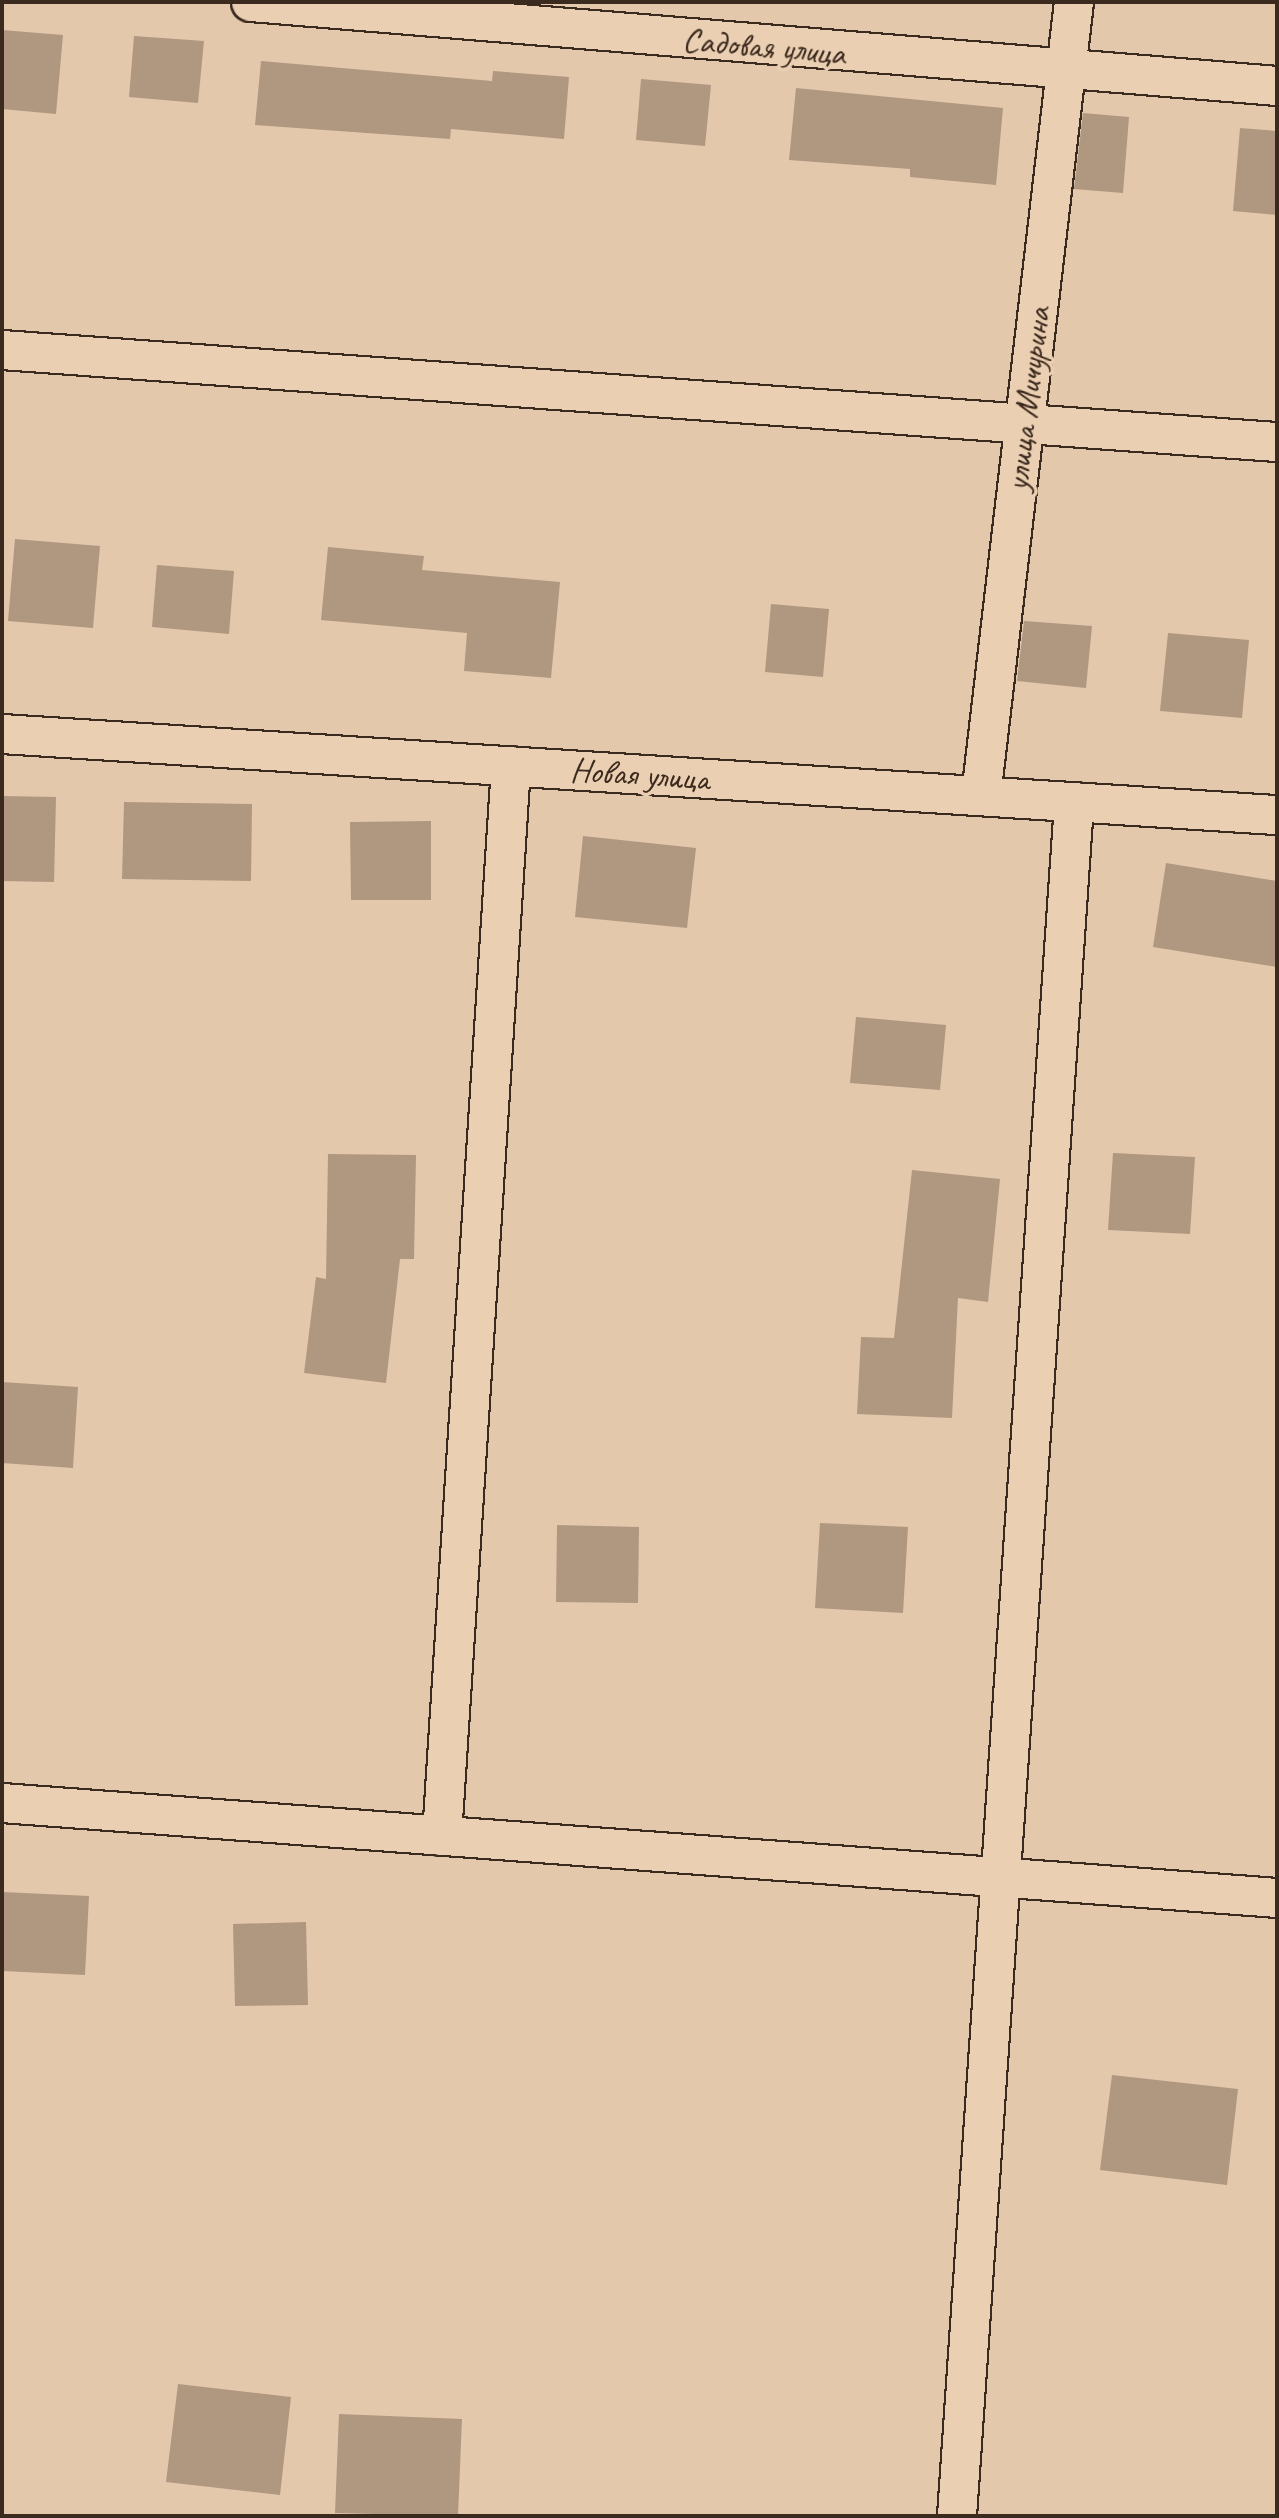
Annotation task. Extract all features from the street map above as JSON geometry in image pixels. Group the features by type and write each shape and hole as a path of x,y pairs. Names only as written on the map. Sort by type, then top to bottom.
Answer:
{"street":[{"name":"Садовая улица","path":"251,2 1068,72 1277,86"},
{"name":"улица Мичурина","path":"981,796 1074,2"},
{"path":"2,350 1277,442"},
{"name":"Новая улица","path":"2,734 1277,815"},
{"path":"442,1836 511,766"},
{"path":"957,2516 1074,802"},
{"path":"2,1803 1277,1898"}],"building":[{"path":"2,30 63,35 56,114 2,109"},
{"path":"134,36 204,41 198,103 129,97"},
{"path":"261,61 492,81 493,71 569,77 564,139 451,129 450,139 255,125"},
{"path":"641,79 711,85 705,146 636,140"},
{"path":"796,88 1003,108 996,185 910,177 910,169 789,160"},
{"path":"1083,113 1129,117 1123,193 1074,189"},
{"path":"1240,128 1277,131 1277,215 1233,211"},
{"path":"15,539 100,546 93,628 8,621"},
{"path":"328,547 424,556 422,570 560,582 551,678 464,671 467,633 321,620"},
{"path":"157,565 234,571 229,634 152,627"},
{"path":"771,604 829,609 823,677 765,672"},
{"path":"1024,621 1092,626 1086,688 1017,681"},
{"path":"1168,633 1249,640 1242,718 1160,711"},
{"path":"2,796 56,797 54,882 2,881"},
{"path":"124,802 252,804 251,881 122,879"},
{"path":"431,821 431,900 351,900 350,822"},
{"path":"583,836 696,848 687,928 575,917"},
{"path":"1166,863 1277,881 1277,967 1153,947"},
{"path":"856,1017 946,1025 940,1090 850,1083"},
{"path":"1113,1153 1195,1157 1190,1234 1108,1230"},
{"path":"328,1154 416,1155 414,1259 400,1259 386,1383 304,1373 316,1277 326,1279"},
{"path":"912,1170 1000,1179 988,1302 958,1298 952,1418 857,1414 861,1337 894,1338"},
{"path":"2,1382 78,1387 73,1468 2,1463"},
{"path":"820,1523 908,1527 903,1613 815,1608"},
{"path":"557,1525 639,1527 638,1603 556,1602"},
{"path":"2,1892 89,1896 85,1975 2,1971"},
{"path":"306,1922 308,2005 235,2006 233,1924"},
{"path":"1112,2075 1238,2089 1227,2185 1100,2170"},
{"path":"178,2384 291,2397 280,2495 166,2482"},
{"path":"339,2414 462,2419 458,2516 335,2513"}]}
